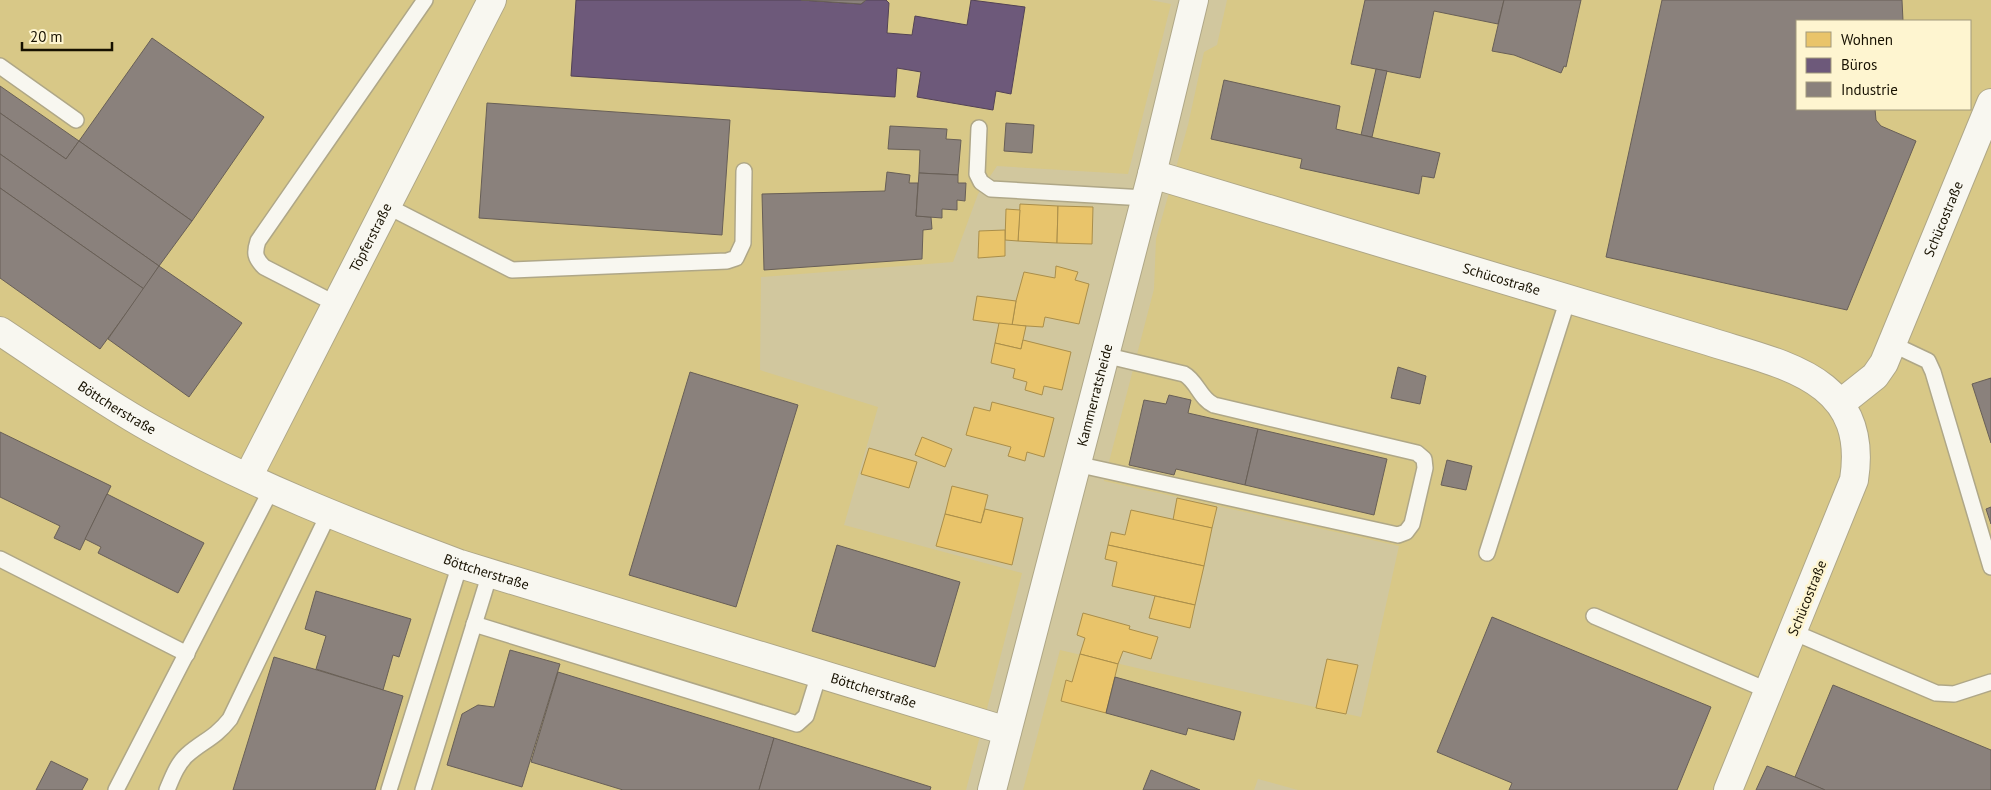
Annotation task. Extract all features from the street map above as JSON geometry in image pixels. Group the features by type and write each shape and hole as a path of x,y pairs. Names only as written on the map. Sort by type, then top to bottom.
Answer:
{"street":[{"name":"Töpferstraße","path":"260,482 336,304 388,206 492,0"},
{"name":"Kammerratsheide","path":"992,790 1148,186 1194,0"},
{"name":"Schücostraße","path":"1841,404 1875,376 1884,363 1991,104"},
{"name":"Schücostraße","path":"1148,186 1568,299 1797,370 1814,378 1841,404 1850,419 1855,436 1858,458 1854,480 1728,790"},
{"name":"Böttcherstraße","path":"0,330 152,429 260,482 329,513 460,564 1007,731"}],"lane":[{"path":"336,304 264,267 257,260 255,252 258,241 425,0"},
{"path":"0,66 76,120"},
{"path":"980,128 977,174 981,182 991,189 1148,186"},
{"path":"388,206 512,270 727,261 736,258 743,243 744,171"},
{"path":"1487,553 1568,299"},
{"path":"1892,344 1928,361 1933,372 1991,567"},
{"path":"1076,464 1398,535 1406,532 1412,524 1424,468 1424,459 1417,453 1214,406 1204,398 1191,378 1184,374 1104,356"},
{"path":"116,790 187,654 260,482"},
{"path":"167,790 179,765 187,755 218,734 230,719 329,513"},
{"path":"0,559 187,654"},
{"path":"389,790 460,564"},
{"path":"423,790 490,573"},
{"path":"1594,616 1769,691"},
{"path":"474,624 796,724 806,716 819,674"},
{"path":"1793,632 1936,693 1954,694 1991,682"}],"shaded area":[{"path":"0,0 1150,0 1171,4 1128,174 997,166 978,194 953,262 761,277 760,370 878,407 844,525 1022,573 966,790 0,790"},
{"path":"1227,0 1991,0 1991,790 1298,790 1258,779 1254,790 1023,790 1060,650 1361,717 1399,546 1104,481 1154,289 1156,239 1188,125 1204,52 1217,45"}],"building: Wohnen":[{"path":"1020,204 1058,206 1057,243 1018,241"},
{"path":"1058,206 1093,207 1092,244 1057,243"},
{"path":"1006,209 1020,210 1018,241 1005,240"},
{"path":"1005,230 1005,256 978,258 979,231"},
{"path":"1056,266 1078,272 1075,280 1089,284 1079,324 1045,317 1043,327 1012,325 1024,272 1055,278"},
{"path":"977,296 1016,301 1012,325 973,320"},
{"path":"999,323 1026,326 1021,349 995,343"},
{"path":"1023,340 1071,352 1062,390 1044,386 1042,395 1025,390 1027,382 1013,378 1015,369 991,363 995,343 1021,349"},
{"path":"992,402 1054,418 1044,457 1027,452 1025,461 1008,456 1011,447 966,435 974,407 990,411"},
{"path":"922,437 952,449 945,467 915,455"},
{"path":"869,448 917,462 909,488 861,474"},
{"path":"952,486 988,495 981,523 945,514"},
{"path":"1177,498 1217,507 1212,528 1173,520"},
{"path":"985,509 1023,518 1012,565 936,546 945,514 981,523"},
{"path":"1131,510 1212,528 1204,566 1108,545 1111,532 1125,535"},
{"path":"1108,545 1204,566 1195,605 1112,586 1117,562 1105,559"},
{"path":"1155,596 1195,605 1190,628 1149,618"},
{"path":"1083,613 1130,626 1129,629 1158,637 1151,659 1123,651 1118,664 1080,654 1085,638 1077,635"},
{"path":"1080,654 1118,664 1106,713 1061,701 1066,680 1072,682"},
{"path":"1327,659 1358,665 1346,714 1316,708"}],"building: Büros":[{"path":"576,0 801,0 861,4 866,0 886,0 889,3 887,33 912,35 915,16 967,25 971,0 1025,7 1011,94 996,91 993,110 917,97 921,72 897,68 895,97 571,76"}],"building: Industrie":[{"path":"801,0 866,0 861,4"},
{"path":"1365,0 1504,0 1498,24 1434,11 1420,78 1351,64"},
{"path":"1504,0 1581,0 1566,67 1564,66 1561,73 1514,55 1492,51"},
{"path":"1662,0 1902,0 1903,20 1796,20 1796,110 1875,110 1876,120 1881,126 1916,141 1847,310 1606,257"},
{"path":"152,38 264,117 192,221 79,141"},
{"path":"1376,69 1387,71 1372,137 1361,135"},
{"path":"1224,80 1340,106 1336,129 1440,153 1434,178 1422,176 1419,194 1300,168 1302,159 1211,139"},
{"path":"0,86 79,141 66,159 0,113"},
{"path":"487,103 730,120 722,235 479,218"},
{"path":"0,113 66,159 79,141 192,221 159,266 0,154"},
{"path":"1006,123 1034,125 1032,153 1004,151"},
{"path":"890,126 947,129 946,139 961,140 958,175 919,173 920,150 888,149"},
{"path":"0,154 159,266 144,289 0,188"},
{"path":"887,172 910,175 909,183 918,183 916,216 931,217 932,229 923,230 922,259 764,270 762,194 885,191"},
{"path":"919,173 958,175 958,183 966,183 965,201 957,200 957,210 942,209 942,218 916,216"},
{"path":"0,188 144,289 100,349 0,278"},
{"path":"159,266 242,323 189,397 108,339"},
{"path":"1398,367 1426,376 1420,404 1391,398"},
{"path":"690,372 798,405 736,607 629,575"},
{"path":"1991,378 1991,443 1972,384"},
{"path":"1169,395 1191,400 1188,413 1258,429 1245,485 1176,469 1174,475 1129,465 1144,400 1166,404"},
{"path":"1258,429 1387,459 1374,515 1245,485"},
{"path":"0,432 111,486 80,550 54,538 60,526 0,497"},
{"path":"1447,460 1472,466 1466,490 1441,485"},
{"path":"107,494 204,543 178,593 98,553 101,547 85,539"},
{"path":"1991,507 1991,524 1986,509"},
{"path":"837,545 960,582 935,667 812,631"},
{"path":"316,591 411,619 399,657 393,655 383,690 316,669 326,636 305,629"},
{"path":"1492,617 1711,707 1677,790 1509,790 1512,783 1437,752"},
{"path":"510,650 560,664 522,787 447,765 462,714 478,705 494,707"},
{"path":"274,657 403,696 375,790 233,790"},
{"path":"558,672 774,738 759,790 623,790 531,762"},
{"path":"1115,677 1241,712 1234,740 1188,728 1186,735 1106,713"},
{"path":"1833,685 1991,750 1991,790 1825,790 1795,777"},
{"path":"774,738 931,787 930,790 759,790"},
{"path":"51,761 88,779 82,790 36,790"},
{"path":"1767,766 1795,777 1825,790 1756,790"},
{"path":"1151,770 1200,790 1143,790"}]}
